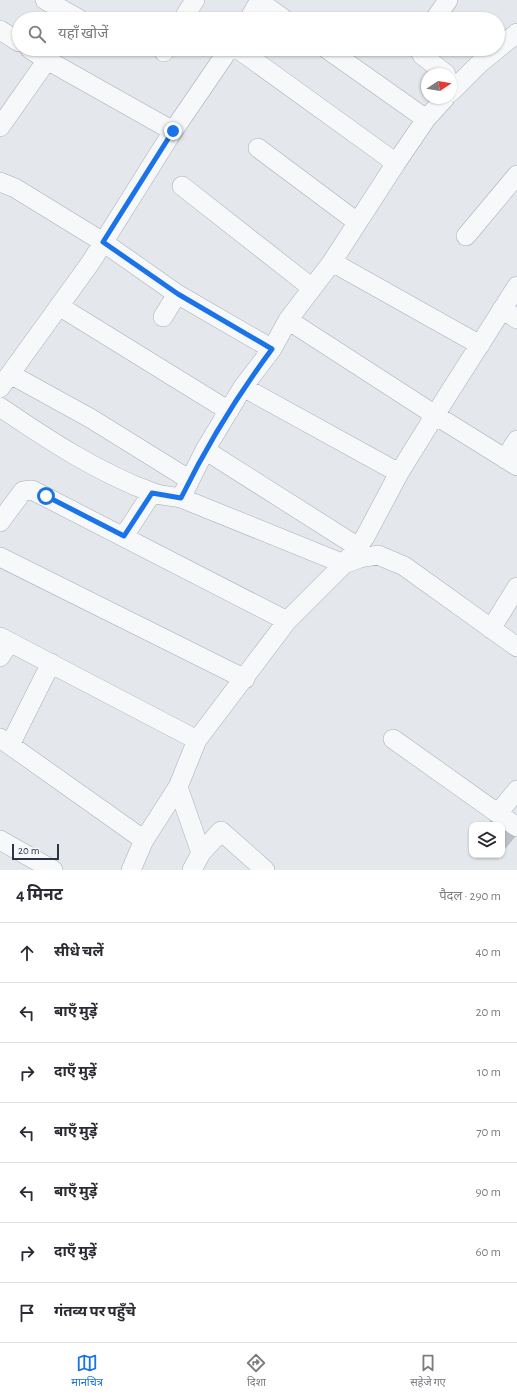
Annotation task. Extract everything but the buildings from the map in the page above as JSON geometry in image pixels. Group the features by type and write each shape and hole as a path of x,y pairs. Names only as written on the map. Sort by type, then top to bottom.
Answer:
{"street":[{"path":"45,0 66,12"},
{"path":"187,12 194,0"},
{"path":"440,12 448,0"},
{"path":"254,12 262,1 275,12"},
{"path":"0,30 12,38"},
{"path":"505,43 517,33"},
{"path":"41,56 173,131"},
{"path":"190,480 90,418 5,381 103,242 173,131 224,56"},
{"path":"248,56 396,163"},
{"path":"337,56 426,119"},
{"path":"423,56 436,68"},
{"path":"457,79 489,56"},
{"path":"0,127 47,60"},
{"path":"181,498 204,450 243,387 272,349 288,320 332,262 426,119 440,104"},
{"path":"258,148 357,222"},
{"path":"466,236 517,175"},
{"path":"0,182 15,188 103,242 178,294 272,349"},
{"path":"182,186 312,288"},
{"path":"332,262 480,345"},
{"path":"131,870 144,840 178,787 197,740 287,621 344,564 361,542 399,473 480,345 510,314 517,286"},
{"path":"163,317 178,294"},
{"path":"59,306 229,411"},
{"path":"288,320 511,462 517,440"},
{"path":"243,387 399,473"},
{"path":"0,406 37,432 97,467 152,493 181,498 344,564 360,558 378,555"},
{"path":"204,450 361,542 378,555 404,566 517,647"},
{"path":"0,522 23,491 32,490 287,621"},
{"path":"124,536 152,493"},
{"path":"0,557 245,678"},
{"path":"491,629 517,587"},
{"path":"3,645 51,663 197,740"},
{"path":"51,663 5,742 144,840"},
{"path":"393,739 517,827"},
{"path":"178,787 201,854"},
{"path":"498,813 517,790"},
{"path":"192,870 201,854 221,832 265,870"},
{"path":"0,840 53,870"}],"route":[{"path":"46,496 124,536 152,493 181,498 204,450 243,387 272,349 178,294 103,242 173,131"}]}
